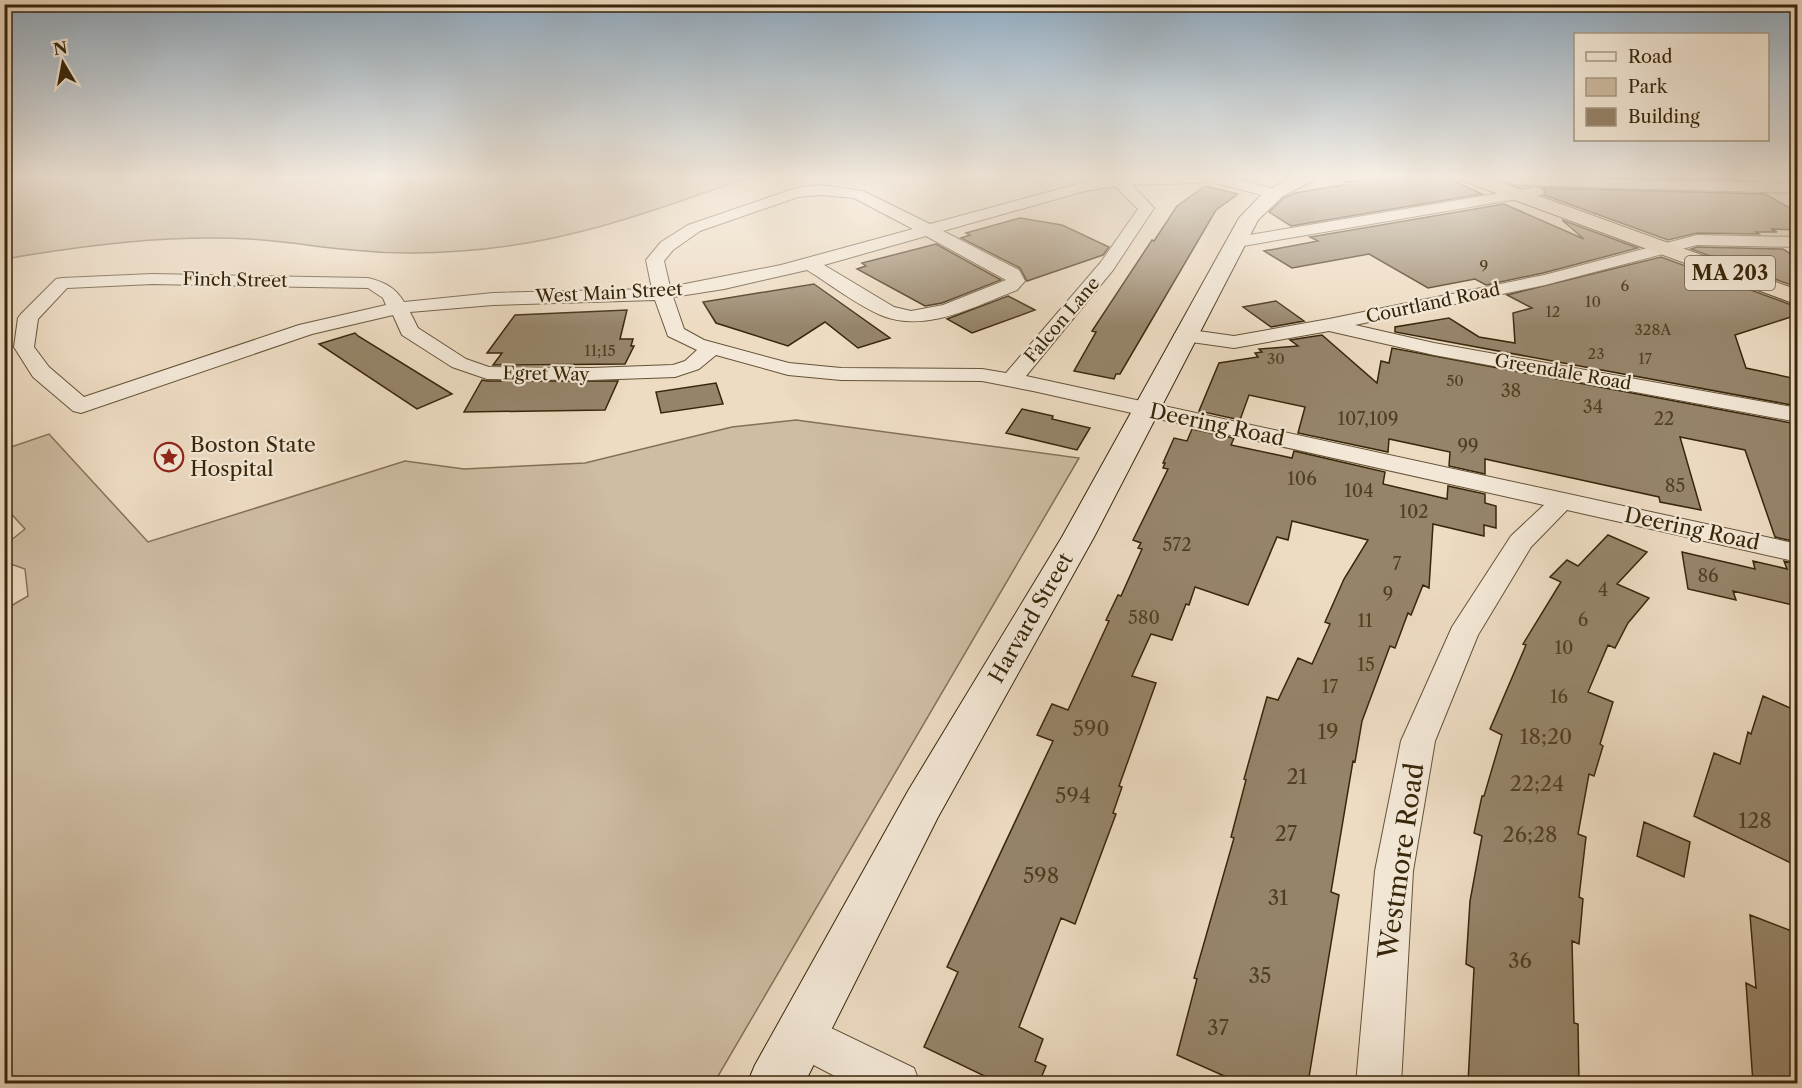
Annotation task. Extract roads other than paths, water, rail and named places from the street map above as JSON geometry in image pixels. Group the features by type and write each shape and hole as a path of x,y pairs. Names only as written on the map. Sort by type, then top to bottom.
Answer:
{"highway":[{"name":"MA 203","path":"1617,226 1797,298"},
{"name":"MA 203","path":"1670,246 1797,287"}],"main road":[{"name":"Harvard Street","path":"774,1083 923,804 1078,537 1184,335 1245,226"}],"street":[{"name":"Deering Road","path":"700,226 667,246 655,260 675,332 697,344 799,370 841,374 982,375 1011,380 1797,553"},
{"name":"Deering Road","path":"917,226 927,231"},
{"name":"West Main Street","path":"81,406 306,330 399,308 504,298 663,294 756,278 946,226"},
{"name":"Falcon Lane","path":"1011,380 1107,266 1134,226"},
{"path":"1237,242 1317,226"},
{"path":"810,264 887,311 900,316 928,315 1010,286 1016,281 1013,274 927,231"},
{"name":"Courtland Road","path":"1184,335 1234,342 1329,325 1545,280 1697,240 1797,242"},
{"name":"Finch Street","path":"81,406 40,372 24,347 28,318 62,283 152,279 368,283 376,285 390,295 399,308"},
{"name":"Egret Way","path":"399,308 409,331 459,363 487,373 591,374 675,371 692,365 712,348"},
{"name":"Greendale Road","path":"1329,325 1434,349 1797,415"},
{"name":"Westmore Road","path":"1378,1083 1394,871 1418,741 1463,634 1521,542 1562,501"},
{"path":"800,1035 898,1083"}],"place":[{"name":"Boston State Hospital","path":"169,457"}]}
